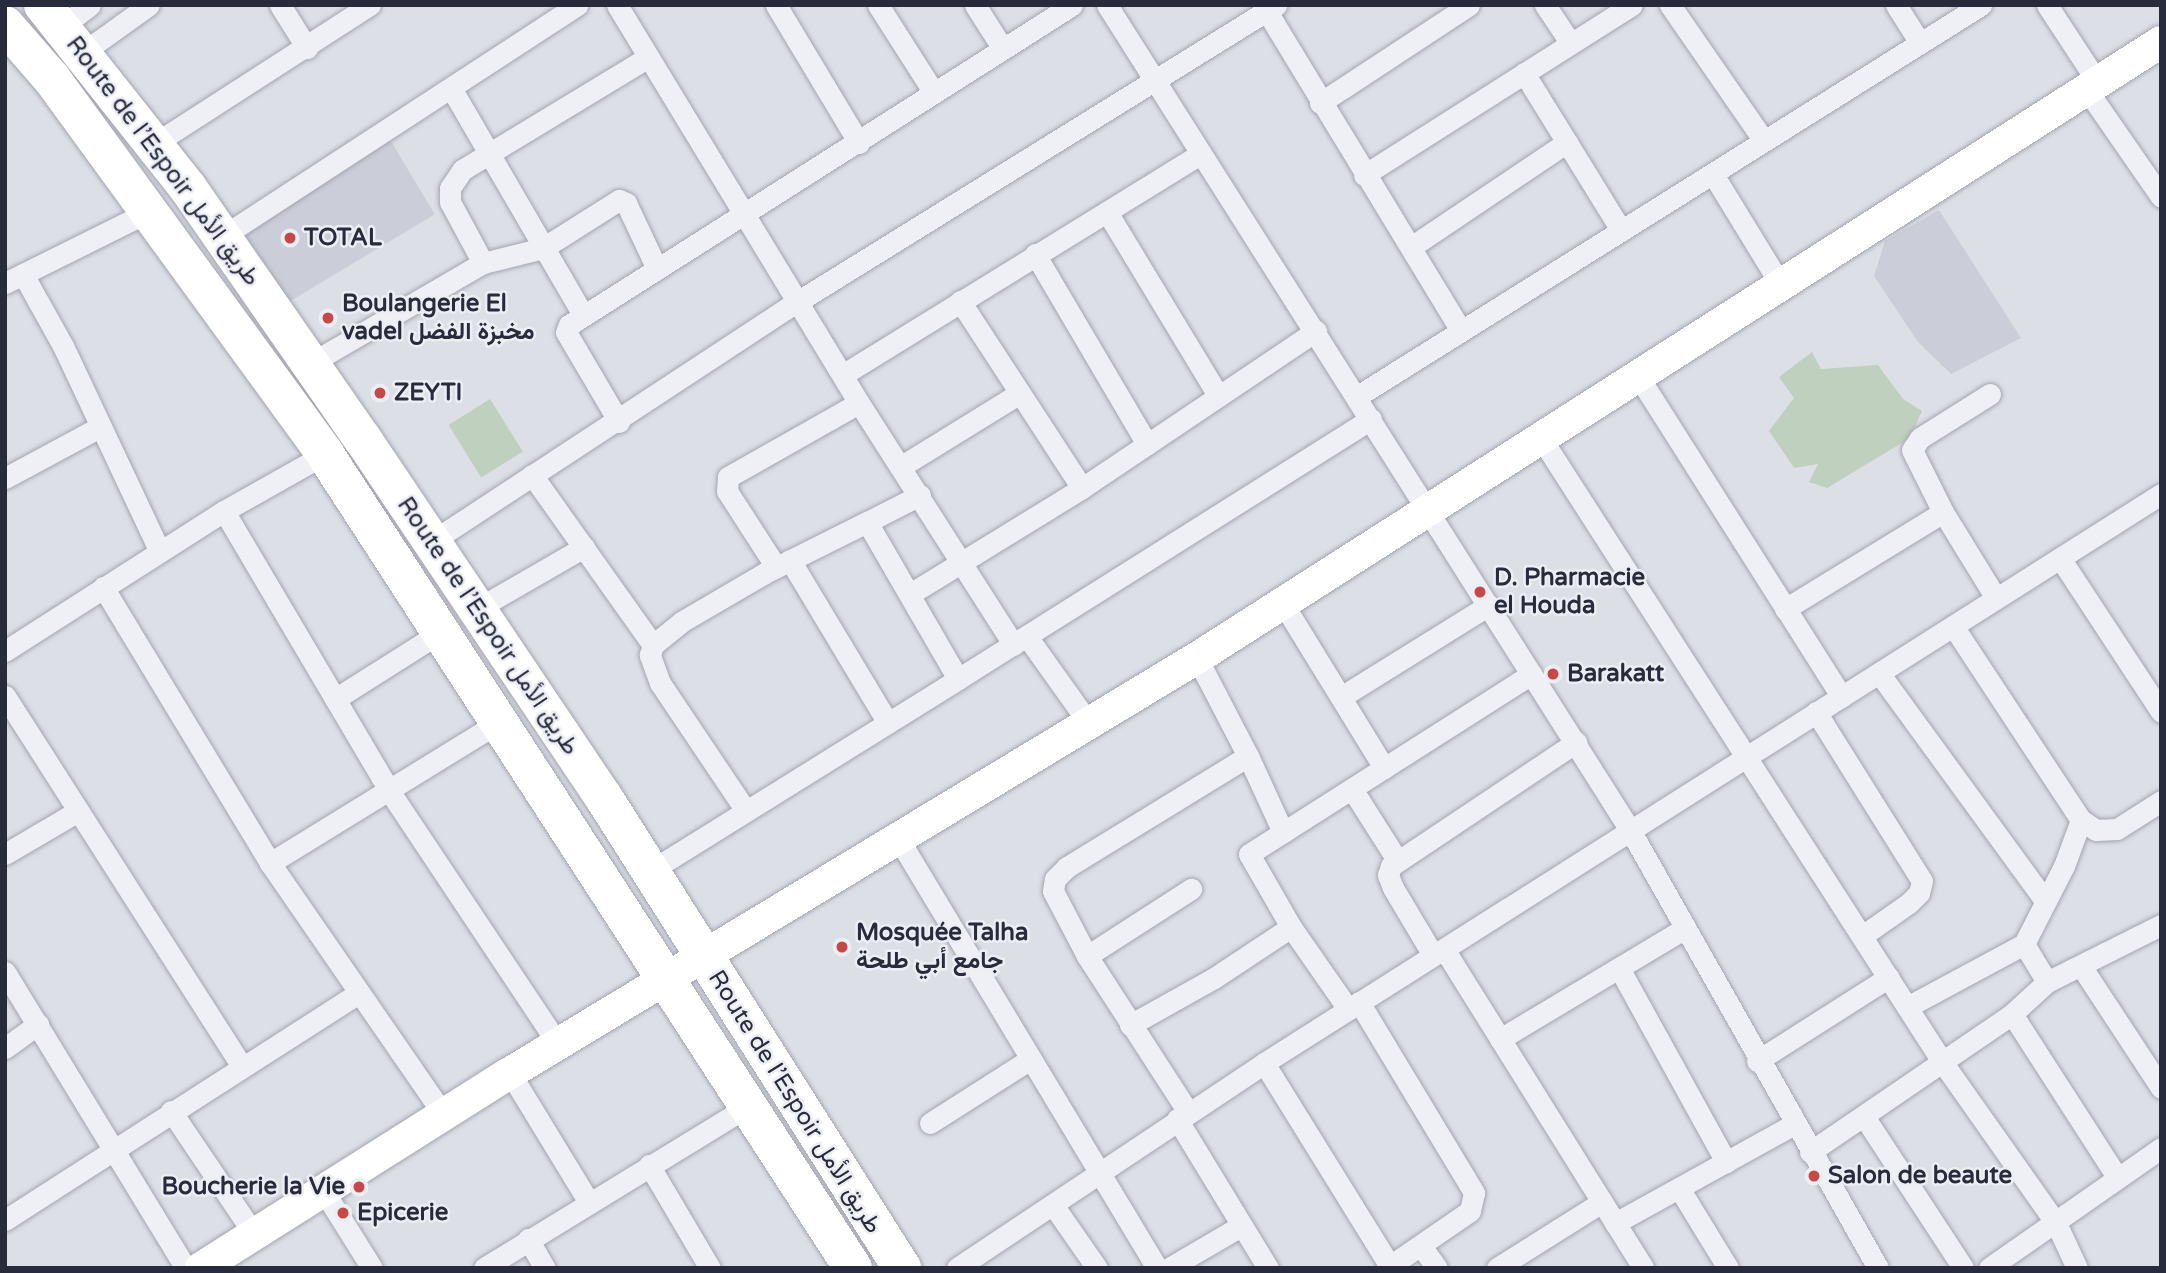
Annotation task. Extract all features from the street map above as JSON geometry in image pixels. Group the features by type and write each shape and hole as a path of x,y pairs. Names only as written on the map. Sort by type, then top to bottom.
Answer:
{"highway":[{"name":"Route de l’Espoir طريق الأمل","path":"69,23 223,236 431,542 650,871 902,1268"},
{"name":"Route de l’Espoir طريق الأمل","path":"6,27 150,211 325,454 666,979 745,1108 853,1268"}],"main road":[{"path":"201,1268 510,1073 1198,658 1428,506 1782,287 2161,42"}],"street":[{"path":"69,23 149,5"},
{"path":"280,5 307,48"},
{"path":"154,144 370,5"},
{"path":"223,236 578,5"},
{"path":"617,5 647,58 900,467 962,560 1021,641 1088,722"},
{"path":"776,5 859,143"},
{"path":"878,5 934,93"},
{"path":"975,5 1003,49"},
{"path":"620,422 566,332 583,315 745,216 1072,5"},
{"path":"1107,5 1428,506 1630,830 1757,1061 1878,1268"},
{"path":"1320,103 1469,5"},
{"path":"1545,5 1570,42"},
{"path":"1364,175 1632,5"},
{"path":"1670,5 1764,141"},
{"path":"1896,5 1920,43"},
{"path":"1356,397 1621,230 1714,176 1764,141 1981,5"},
{"path":"2047,5 2092,86 2161,197"},
{"path":"431,542 532,475 620,422 797,302 1156,82 1269,7 1320,103 1461,331"},
{"path":"483,263 456,217 450,188 462,170 647,58"},
{"path":"1524,73 1621,230"},
{"path":"450,88 583,315"},
{"path":"1411,247 1567,142"},
{"path":"844,374 1200,154"},
{"path":"1714,176 1782,287"},
{"path":"311,363 483,263 543,248 619,200 626,204 657,269"},
{"path":"150,211 14,280 64,348 98,428 160,552"},
{"path":"1107,212 1218,395"},
{"path":"1035,254 1147,444"},
{"path":"960,301 1018,394 1082,488"},
{"path":"910,594 1082,488 1316,331"},
{"path":"1638,376 1842,697"},
{"path":"900,467 1018,394"},
{"path":"1990,394 1920,438 1912,450 1943,512 1996,598"},
{"path":"859,402 728,477 727,491 783,564 888,723"},
{"path":"650,871 1021,641 1371,419"},
{"path":"5,478 98,428"},
{"path":"1541,438 1943,1063 2056,1223 2077,1268"},
{"path":"5,651 224,512 325,454"},
{"path":"532,475 653,645"},
{"path":"746,811 660,683 650,655 653,645 681,622 783,564 920,495"},
{"path":"957,1268 1264,1063 1996,598 2158,502"},
{"path":"224,512 390,792 558,1044"},
{"path":"1786,609 1943,512"},
{"path":"867,522 958,679"},
{"path":"475,610 584,547"},
{"path":"2060,558 2161,712"},
{"path":"103,587 270,863 443,1114"},
{"path":"1282,602 1384,768"},
{"path":"1341,697 1489,605"},
{"path":"1953,626 2081,820 2096,830 2117,829 2161,801"},
{"path":"335,699 441,632"},
{"path":"1198,658 1283,832"},
{"path":"1879,673 2044,899"},
{"path":"1264,1063 1388,1267 1471,1211 1474,1193 1354,1006 1291,927 1249,854 1532,674"},
{"path":"5,696 243,1067"},
{"path":"1816,712 1922,881 1919,892 1909,903 1862,936"},
{"path":"270,863 390,792 499,722"},
{"path":"1576,742 1397,860 1388,875 1500,1039 1643,1268"},
{"path":"1248,756 1067,867 1055,879 1058,905 1182,1116 1241,1226 1268,1268"},
{"path":"1352,789 1397,860"},
{"path":"5,854 78,811"},
{"path":"1908,1006 2024,944 2044,899 2064,866 2081,820"},
{"path":"898,838 1098,1175 1157,1268"},
{"path":"1087,956 1191,889"},
{"path":"1810,1152 1865,1118 2012,1014 2046,982 2161,925"},
{"path":"1130,1025 1291,927"},
{"path":"1500,1039 1684,929"},
{"path":"2024,944 2046,982"},
{"path":"2081,966 2161,1088"},
{"path":"1619,968 1726,1162"},
{"path":"5,972 186,1268"},
{"path":"1757,1061 1889,977"},
{"path":"5,1220 358,993"},
{"path":"2012,1014 2117,1177"},
{"path":"5,1048 38,1024"},
{"path":"930,1123 1030,1060"},
{"path":"510,1073 588,1201"},
{"path":"484,1268 588,1201 745,1108"},
{"path":"171,1111 254,1234"},
{"path":"1865,1118 1963,1268"},
{"path":"1615,1223 1794,1124"},
{"path":"1989,1268 2161,1148"},
{"path":"649,1165 710,1268"},
{"path":"1679,1188 1728,1268"},
{"path":"323,1190 372,1268"},
{"path":"1497,1268 1602,1202"},
{"path":"1053,1205 1097,1268"},
{"path":"1169,1268 1241,1226"},
{"path":"528,1240 545,1268"},
{"path":"1421,1247 1437,1268"}],"shaded area":[{"path":"389,138 435,214 267,315 221,239"},
{"path":"1939,210 2021,338 1951,374 1918,342 1874,276 1885,241"}],"green space":[{"path":"1812,352 1821,369 1878,365 1903,399 1922,411 1910,438 1827,488 1809,482 1818,464 1794,468 1769,431 1794,398 1779,377"},
{"path":"490,399 523,452 481,478 448,425"}],"place":[{"name":"TOTAL","path":"290,238"},
{"name":"Boulangerie El vadel مخبزة الفضل","path":"328,318"},
{"name":"ZEYTI","path":"380,393"},
{"name":"D. Pharmacie el Houda","path":"1480,592"},
{"name":"Barakatt","path":"1553,674"},
{"name":"Mosquée Talha جامع أبي طلحة","path":"842,947"},
{"name":"Salon de beaute","path":"1814,1176"},
{"name":"Boucherie la Vie","path":"359,1187"},
{"name":"Epicerie","path":"343,1213"}]}
